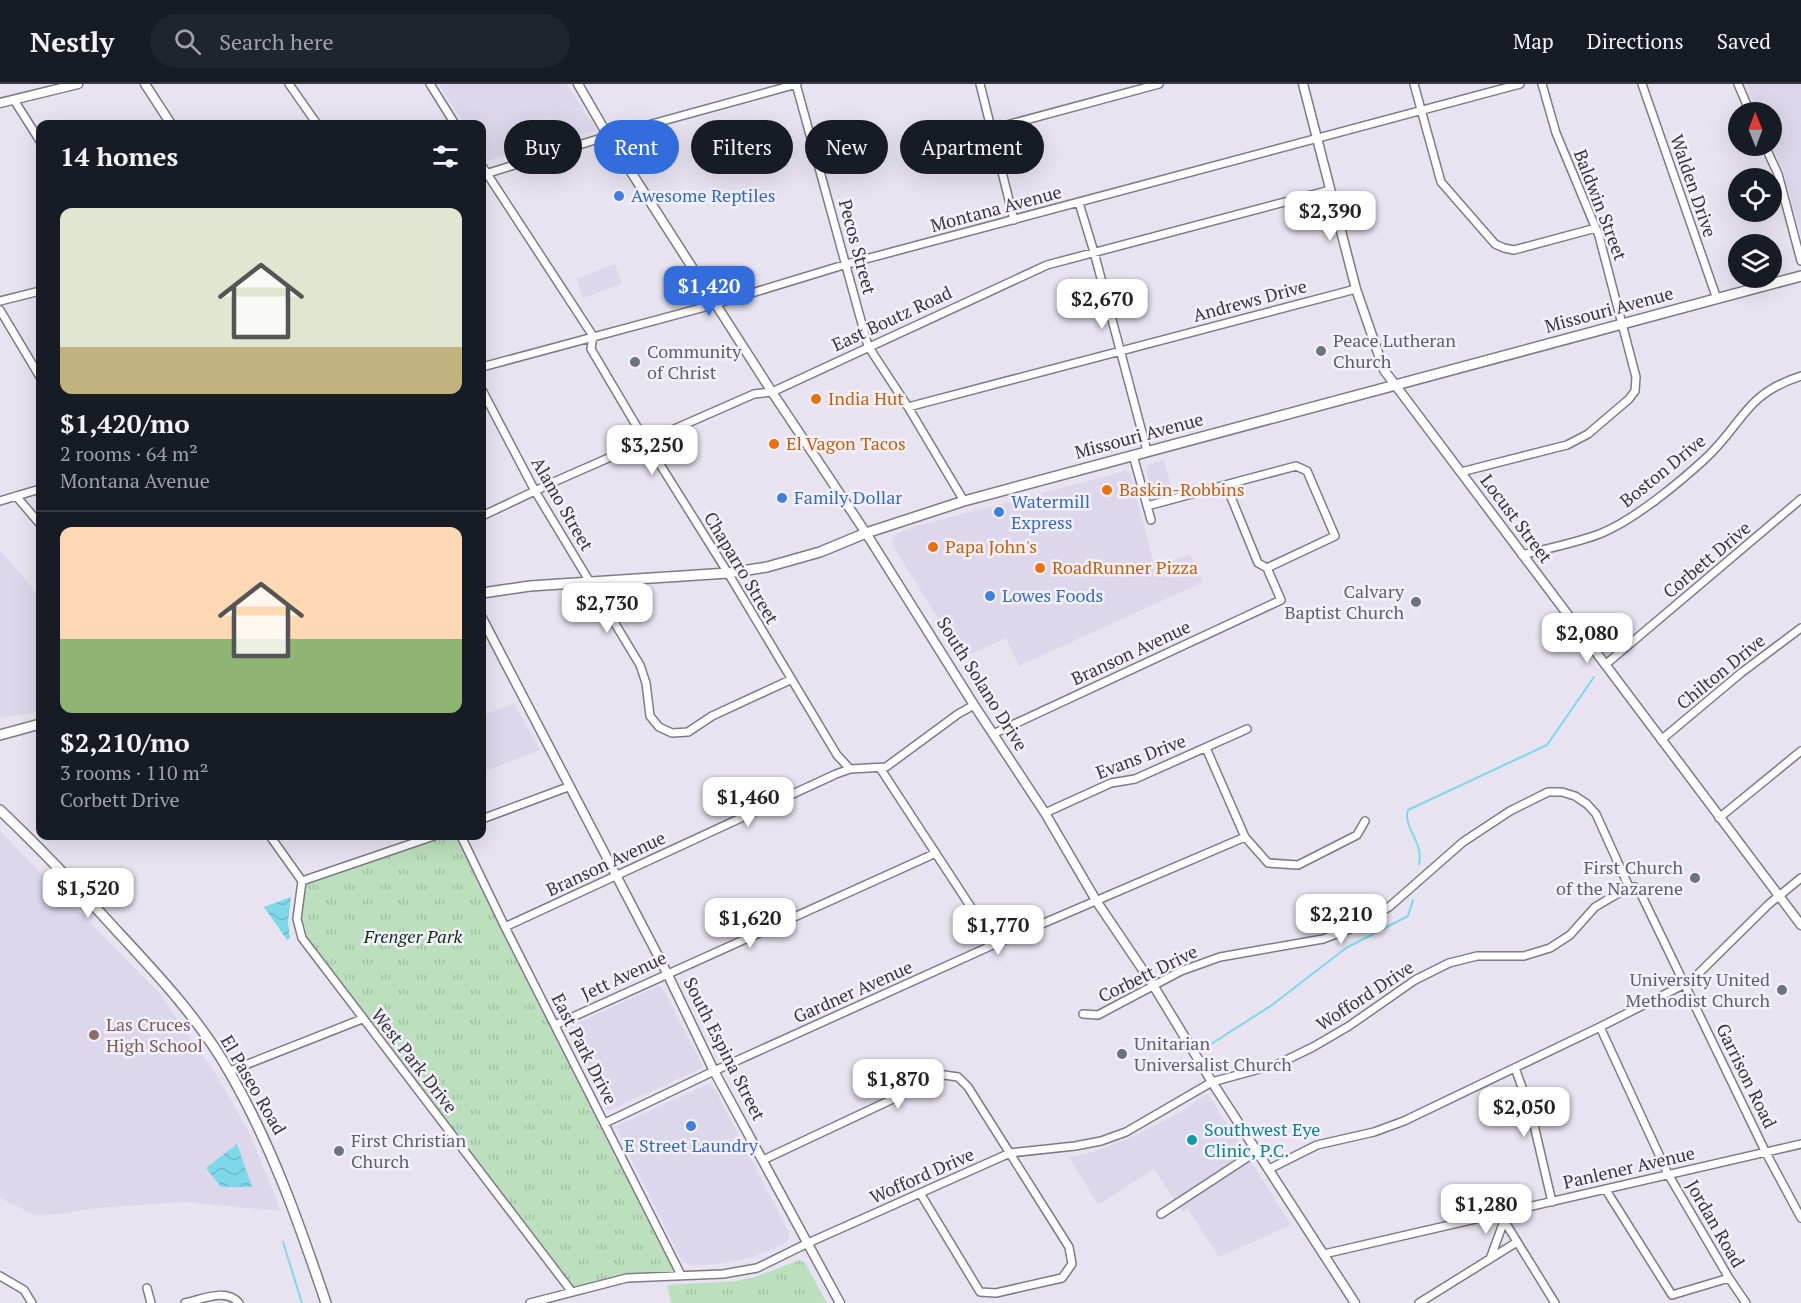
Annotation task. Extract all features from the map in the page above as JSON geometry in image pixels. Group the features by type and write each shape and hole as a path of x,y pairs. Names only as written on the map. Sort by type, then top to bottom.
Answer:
{"main road":[{"name":"Missouri Avenue","path":"486,592 530,586 728,573 767,567 798,559 866,533 964,501 1801,276"},
{"path":"0,735 36,725"},
{"name":"El Paseo Road","path":"0,810 40,847 160,978 199,1026 230,1071 283,1178 326,1303"}],"street":[{"path":"0,103 78,84"},
{"path":"145,84 168,120"},
{"path":"289,84 313,120"},
{"path":"430,84 452,120"},
{"name":"South Solano Drive","path":"578,84 599,120"},
{"path":"666,120 796,84"},
{"name":"Pecos Street","path":"796,84 868,346 908,407 964,501"},
{"path":"980,84 990,120"},
{"path":"1025,120 1159,84"},
{"name":"Locust Street","path":"1303,84 1356,289 1384,370 1801,926"},
{"path":"1414,84 1441,182 1495,244 1504,248 1519,249 1596,228"},
{"name":"Montana Avenue","path":"486,366 716,304 847,264 1520,84"},
{"name":"Baldwin Street","path":"1461,472 1567,445 1588,434 1625,403 1635,391 1637,382 1596,228 1556,133 1542,84"},
{"name":"Walden Drive","path":"1642,84 1717,299"},
{"path":"1738,84 1746,102"},
{"path":"14,100 36,135"},
{"path":"486,174 594,140"},
{"path":"1770,156 1778,174 1801,261"},
{"name":"South Solano Drive","path":"632,174 1045,813 1097,902 1153,985 1212,1082 1354,1303"},
{"path":"1003,174 1014,220"},
{"name":"Chaparro Street","path":"486,178 593,336 591,349 646,442 728,573 790,680 837,755 850,769"},
{"name":"East Boutz Road","path":"486,514 535,490 754,394 772,392 1047,265 1330,190"},
{"path":"1078,203 1094,252 1147,451"},
{"name":"Andrews Drive","path":"908,407 1356,289"},
{"path":"0,301 36,292"},
{"path":"0,310 36,370"},
{"name":"Boston Drive","path":"1522,555 1600,534 1625,521 1705,459 1727,437 1744,410 1759,397 1773,387 1801,376"},
{"name":"Alamo Street","path":"486,398 535,490 640,664 646,683 650,716 654,722 666,731 681,734 688,732 712,716 790,680"},
{"path":"1133,455 1151,520"},
{"path":"1147,506 1296,466 1306,471 1335,536 1267,568 1258,563 1226,485"},
{"path":"0,501 36,490"},
{"path":"16,496 36,519"},
{"name":"Corbett Drive","path":"1605,665 1801,499"},
{"name":"Branson Avenue","path":"993,734 1281,600 1267,568"},
{"name":"South Espina Street","path":"486,626 667,973 714,1071 840,1303"},
{"name":"Chilton Drive","path":"1661,740 1741,673 1801,628"},
{"name":"Branson Avenue","path":"505,927 850,769 880,768 893,764 958,714 974,705"},
{"name":"Evans Drive","path":"1045,813 1111,783 1135,779 1247,729"},
{"path":"1206,748 1245,837 1268,863 1298,865 1357,836 1365,821"},
{"path":"1719,818 1801,751"},
{"path":"880,768 995,944"},
{"path":"486,818 568,787"},
{"name":"Corbett Drive","path":"1083,1014 1098,1015 1181,971 1220,957 1323,939 1355,927 1389,907 1463,842 1510,811 1548,792 1562,792 1575,796"},
{"name":"Garrison Road","path":"1575,796 1596,814 1629,887 1635,887 1640,892 1765,1151 1801,1218"},
{"name":"Gardner Avenue","path":"604,1123 995,944 1245,837"},
{"path":"273,840 302,881 422,840"},
{"name":"East Park Drive","path":"463,840 681,1275"},
{"name":"Jett Avenue","path":"555,1024 936,853"},
{"path":"1269,1169 1317,1145 1374,1132 1404,1121 1685,984 1778,896 1801,878"},
{"name":"West Park Drive","path":"302,881 297,919 302,938 572,1292"},
{"name":"Wofford Drive","path":"530,1303 627,1278 723,1274 757,1268 1010,1153 1066,1148 1118,1135 1212,1082 1278,1064 1313,1047 1350,1026 1415,980 1449,963 1477,956 1524,956 1550,948 1570,935 1595,907 1629,887"},
{"path":"230,1071 362,1019"},
{"name":"Jordan Road","path":"1600,1027 1668,1174 1746,1303"},
{"path":"1515,1068 1531,1112 1552,1202"},
{"path":"763,1161 944,1075 958,1077 968,1087 1069,1247 1071,1263 1062,1278 996,1293 980,1292 920,1193"},
{"name":"Panlener Avenue","path":"1324,1254 1502,1218 1552,1202 1801,1144"},
{"path":"1161,1214 1257,1151"},
{"path":"1606,1190 1672,1295 1729,1278"},
{"path":"1502,1218 1555,1303"},
{"path":"1490,1259 1502,1218"},
{"path":"1419,1303 1517,1242"},
{"path":"0,1276 24,1290 32,1303"},
{"path":"147,1288 151,1303"},
{"path":"185,1303 219,1294 234,1297 239,1303"}],"shaded area":[{"path":"439,84 566,84 594,126 594,131 582,134 582,120 504,120 504,156 487,161 486,120 462,120"},
{"path":"1746,84 1801,84 1801,236 1777,156 1782,156 1782,102 1753,102"},
{"path":"615,264 622,284 583,298 576,279"},
{"path":"1164,460 1173,494 1153,499 1146,468 1149,464"},
{"path":"1126,471 1130,474 1155,568 1190,554 1203,582 1019,666 1006,638 963,658 896,551 892,543 897,533"},
{"path":"0,550 36,592 36,713 0,718"},
{"path":"514,703 540,750 488,770 486,765 486,714"},
{"name":"Las Cruces High School","path":"0,831 160,994 217,1076 249,1132 281,1211 184,1202 35,1215 0,1198"},
{"path":"658,986 662,987 702,1068 610,1110 606,1109 566,1030"},
{"path":"708,1084 713,1086 788,1230 789,1237 784,1244 753,1257 691,1266 682,1261 616,1128 618,1125"},
{"path":"1207,1094 1291,1225 1219,1257 1187,1208 1183,1212 1154,1169 1098,1205 1069,1157 1093,1152 1128,1139 1179,1113"}],"green space":[{"name":"Frenger Park","path":"422,840 463,840 681,1275 627,1278 572,1292 298,928 302,881"},
{"path":"800,1260 805,1263 827,1303 671,1303 667,1285 737,1281 755,1277"}],"water":[{"path":"291,897 288,923 290,938 287,940 264,907"},
{"path":"237,1144 252,1187 221,1187 206,1168"}],"waterway":[{"path":"1419,864 1419,849 1408,822 1408,810 1547,745 1594,677"},
{"path":"1208,1046 1272,1005 1346,948 1408,916 1413,900"},
{"path":"283,1242 302,1303"}],"place":[{"name":"Awesome Reptiles","path":"619,196"},
{"name":"Peace Lutheran Church","path":"1321,351"},
{"name":"Community of Christ","path":"635,362"},
{"name":"India Hut","path":"816,399"},
{"name":"El Vagon Tacos","path":"774,444"},
{"name":"Baskin-Robbins","path":"1107,490"},
{"name":"Family Dollar","path":"782,498"},
{"name":"Watermill Express","path":"999,512"},
{"name":"Papa John's","path":"933,547"},
{"name":"RoadRunner Pizza","path":"1040,568"},
{"name":"Lowes Foods","path":"990,596"},
{"name":"Calvary Baptist Church","path":"1416,602"},
{"name":"First Church of the Nazarene","path":"1695,878"},
{"name":"University United Methodist Church","path":"1782,990"},
{"name":"Las Cruces High School","path":"94,1035"},
{"name":"Unitarian Universalist Church","path":"1122,1054"},
{"name":"E Street Laundry","path":"691,1126"},
{"name":"Southwest Eye Clinic, P.C.","path":"1192,1140"},
{"name":"First Christian Church","path":"339,1151"}]}
